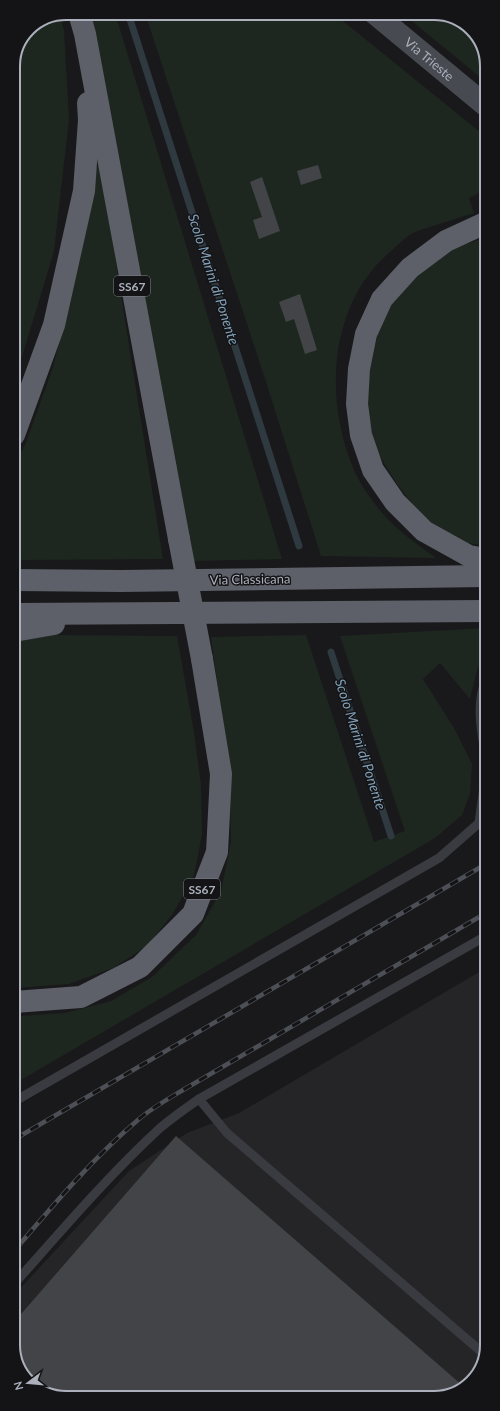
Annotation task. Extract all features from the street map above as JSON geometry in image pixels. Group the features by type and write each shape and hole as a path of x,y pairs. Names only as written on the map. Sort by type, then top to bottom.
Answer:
{"highway":[{"name":"SS67","path":"20,1002 81,997 140,967 192,914 217,852 221,774 180,539 85,34 81,20"},
{"path":"20,419 54,325 84,191 89,120 85,34"},
{"path":"480,225 446,241 410,268 382,299 366,334 359,368 357,404 361,435 374,470 395,502 424,530 469,556 480,559"},
{"name":"Via Classicana","path":"20,580 121,581 480,576"},
{"path":"20,614 480,611"},
{"path":"20,630 121,614"}],"main road":[{"name":"Via Trieste","path":"382,20 480,101"}],"lane":[{"path":"20,1098 439,858 479,823 480,816"},
{"path":"20,1277 87,1201 128,1159 162,1127 199,1098 480,939"},
{"path":"199,1098 228,1133 479,1350"}],"shaded area":[{"path":"91,20 117,20 282,559 194,561"},
{"path":"147,20 342,20 480,132 480,192 469,198 474,213 413,233 390,252 369,274 354,299 343,326 338,355 336,384 338,414 344,443 354,470 373,501 391,523 436,558 321,556 267,385"},
{"path":"411,20 437,20 447,22 462,30 469,36 475,46 480,60 480,77"},
{"path":"61,21 64,31 69,119 54,251 20,363 20,63 24,48 33,33 48,24"},
{"path":"100,163 163,559 20,560 20,454 26,443 53,367 79,262 94,172"},
{"path":"480,240 480,545 468,543 422,517 397,484 375,449 367,409 370,370 380,324 395,293 425,265 456,247"},
{"path":"480,628 480,665 477,670 470,699 440,663 423,679 454,728 472,764 470,794 462,815 435,838 20,1080 20,1016 65,1013 111,1001 152,977 196,935 221,891 231,842 230,775 211,637 306,635 374,842 405,831 340,636"},
{"path":"52,635 177,636 194,732 201,785 202,834 194,876 172,915 147,946 113,968 69,984 20,988 20,638"},
{"path":"480,972 480,1345 478,1360 467,1378 454,1386 440,1391 63,1391 48,1387 48,1363 24,1363 20,1351 20,1289 129,1171 187,1133 239,1113"}],"building":[{"path":"318,165 322,178 301,185 297,171"},
{"path":"262,177 280,231 259,239 253,220 262,217 250,182"},
{"path":"300,294 317,350 305,354 294,319 286,322 279,302"},
{"path":"176,1136 460,1383 440,1391 63,1391 48,1387 48,1363 24,1363 20,1351 20,1315"}],"waterway":[{"name":"Scolo Marini di Ponente","path":"130,20 299,546"},
{"name":"Scolo Marini di Ponente","path":"331,652 391,836"}],"railway":[{"path":"20,1136 480,868"},
{"path":"20,1244 90,1165 122,1134 149,1111 480,917"}]}
